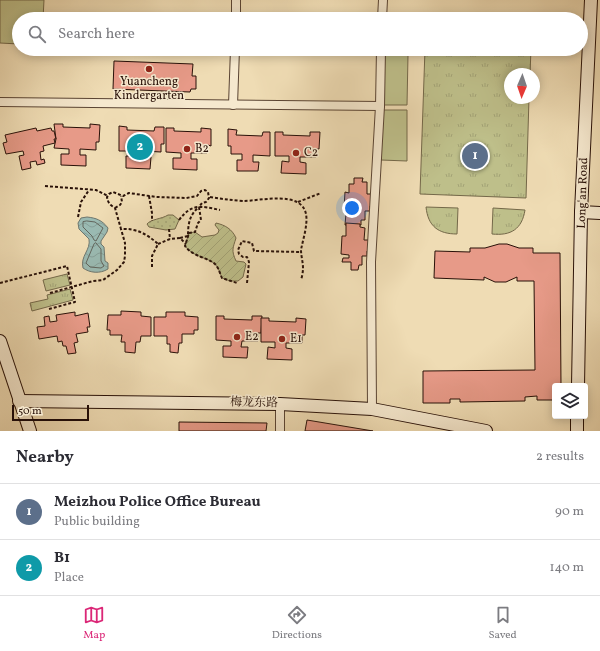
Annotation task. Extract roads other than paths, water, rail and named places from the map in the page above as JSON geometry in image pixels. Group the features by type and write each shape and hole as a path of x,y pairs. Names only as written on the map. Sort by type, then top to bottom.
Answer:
{"street":[{"path":"236,0 236,12"},
{"path":"382,12 383,0"},
{"name":"Long'an Road","path":"578,383 581,212 591,0"},
{"path":"233,105 235,56"},
{"path":"372,409 371,262 382,56"},
{"path":"0,102 380,106"},
{"path":"581,212 600,213"},
{"path":"0,341 30,431"},
{"path":"0,359 14,410 22,431"},
{"name":"梅龙东路","path":"19,401 280,404 372,409 486,431"},
{"path":"280,404 280,431"},
{"path":"577,419 577,431"}],"water":[{"path":"87,217 99,220 108,228 101,241 101,244 104,247 105,261 108,263 108,269 102,272 92,272 83,268 82,264 89,239 79,229 78,223 81,218"}],"place":[{"name":"Yuancheng Kindergarten","path":"149,69"},
{"name":"B1","path":"140,147"},
{"name":"B2","path":"187,149"},
{"name":"C2","path":"296,153"},
{"name":"Meizhou Police Office Bureau","path":"475,156"},
{"name":"E2","path":"237,337"},
{"name":"E1","path":"282,339"}]}
